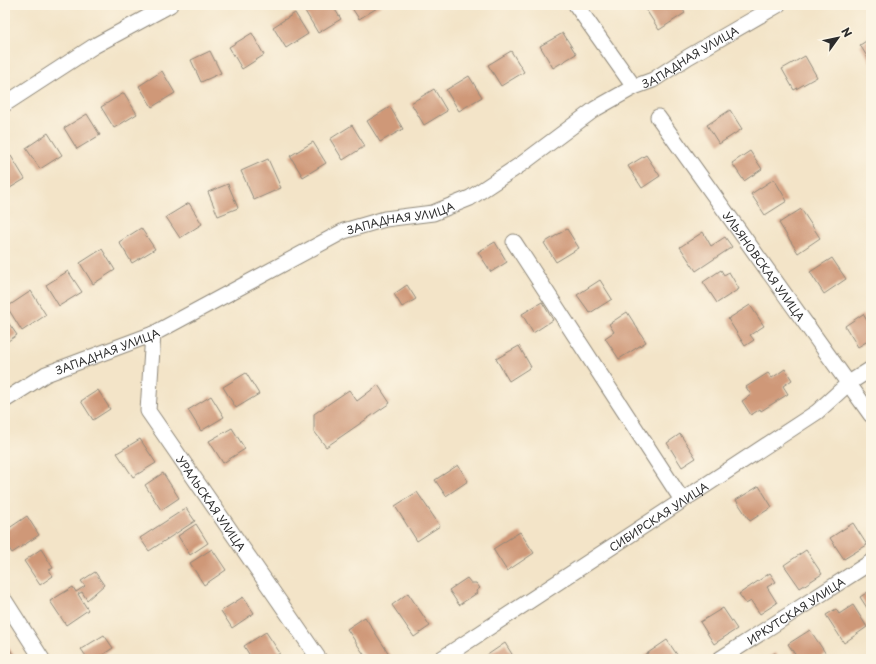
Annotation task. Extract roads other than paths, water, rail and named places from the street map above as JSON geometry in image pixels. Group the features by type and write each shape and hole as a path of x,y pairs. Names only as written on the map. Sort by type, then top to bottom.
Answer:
{"street":[{"path":"5,104 94,46 170,5"},
{"path":"576,5 634,86"},
{"name":"ЗАПАДНАЯ УЛИЦА","path":"5,400 46,374 153,334 344,231 385,219 433,213 470,198 523,163 595,109 634,86 653,80 688,57 778,5"},
{"name":"УЛЬЯНОВСКАЯ УЛИЦА","path":"658,117 871,416"},
{"path":"514,242 682,500"},
{"name":"УРАЛЬСКАЯ УЛИЦА","path":"153,334 148,411 319,659"},
{"name":"СИБИРСКАЯ УЛИЦА","path":"441,659 817,412 849,384 871,369"},
{"name":"ИРКУТСКАЯ УЛИЦА","path":"720,659 871,562"},
{"path":"5,601 42,659"}]}
